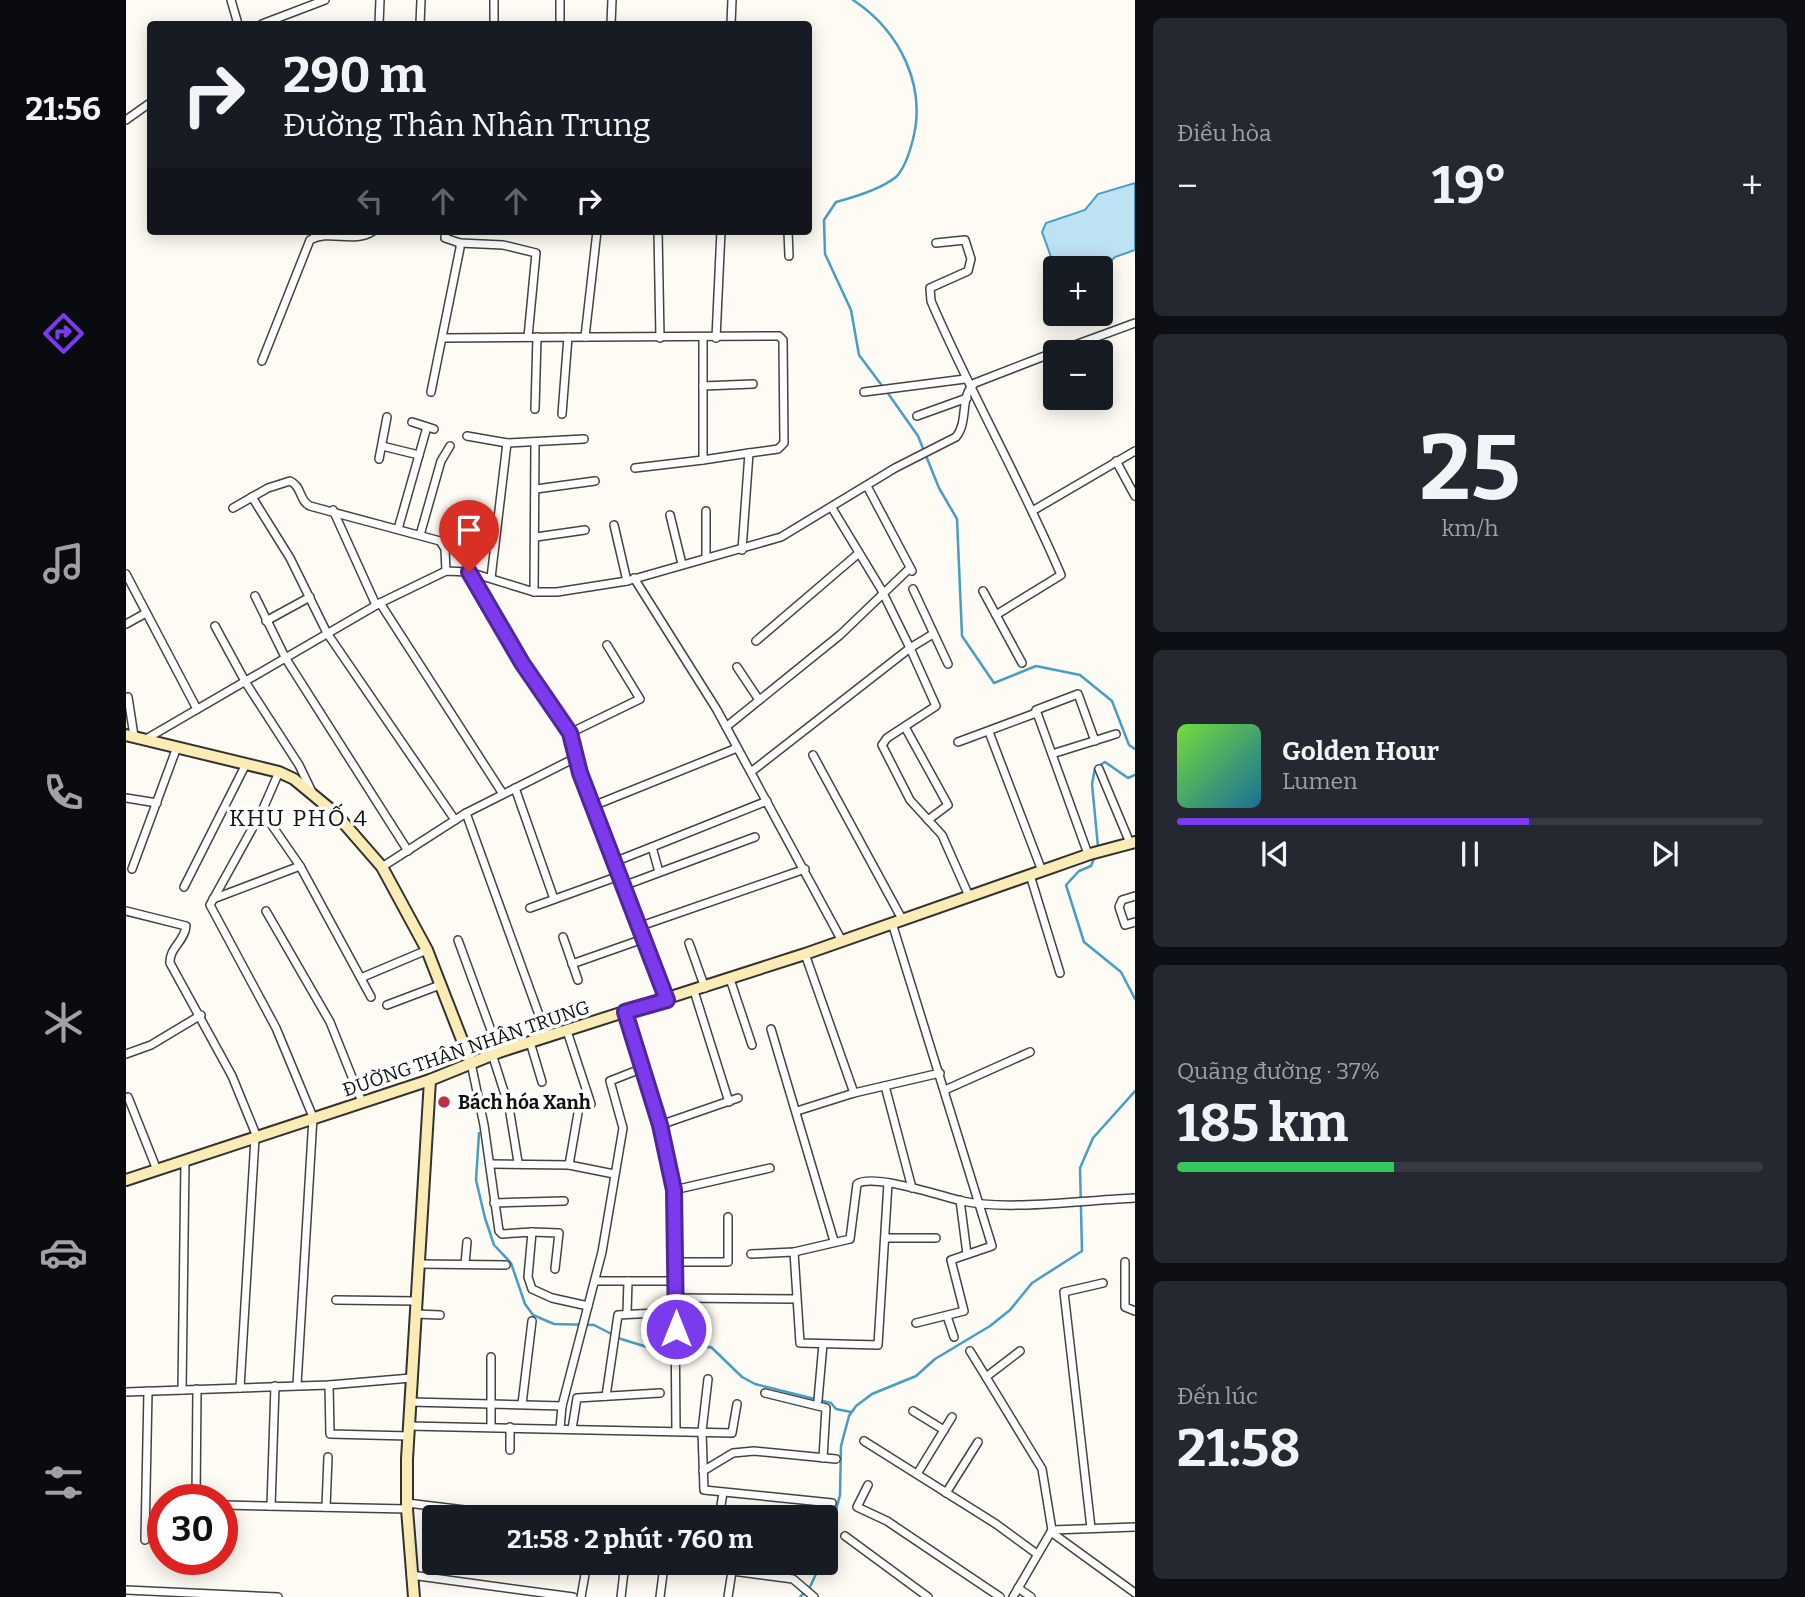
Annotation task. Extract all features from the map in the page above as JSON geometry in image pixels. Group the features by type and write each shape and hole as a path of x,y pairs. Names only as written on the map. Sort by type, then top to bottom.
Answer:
{"street":[{"path":"231,0 237,21"},
{"path":"270,21 325,0"},
{"path":"379,21 380,0"},
{"path":"420,21 421,0"},
{"path":"494,0 494,21"},
{"path":"560,0 560,21"},
{"path":"611,21 612,0"},
{"path":"731,21 732,0"},
{"path":"126,120 147,105"},
{"path":"262,360 310,240 322,236 366,235"},
{"path":"447,235 448,242 510,246 537,253 533,337 535,409"},
{"path":"585,337 597,235"},
{"path":"658,235 660,338"},
{"path":"716,338 721,235"},
{"path":"788,235 789,256"},
{"path":"936,243 962,238 971,259 964,274 937,283 930,288 929,293 965,379 1034,510 1061,575 996,615"},
{"path":"431,392 444,338 460,243"},
{"path":"1089,340 1135,323"},
{"path":"444,338 779,336 783,340 784,443 778,449 635,468"},
{"path":"562,414 568,337"},
{"path":"703,338 704,460"},
{"path":"135,737 246,683 327,632 446,571 469,572 534,592 557,593 630,580 781,537 918,456 959,435 970,387 979,380 1043,357"},
{"path":"864,393 965,379"},
{"path":"703,386 752,384"},
{"path":"918,416 967,398"},
{"path":"379,459 387,417"},
{"path":"398,529 419,455 430,428 412,422"},
{"path":"467,436 507,443 535,444 584,439"},
{"path":"491,579 507,443"},
{"path":"534,592 535,444"},
{"path":"382,446 419,455"},
{"path":"420,535 441,461 450,446"},
{"path":"1034,510 1135,451"},
{"path":"742,550 749,453"},
{"path":"1115,461 1135,496"},
{"path":"233,508 268,488 290,481 298,487 306,505 334,510 420,535 443,545 446,571"},
{"path":"536,489 594,481"},
{"path":"726,727 841,635 874,604 882,592 911,570 867,486"},
{"path":"253,497 290,558 327,632 455,820"},
{"path":"832,508 882,592 937,704 887,738 882,745 910,800 942,835 969,896"},
{"path":"334,510 378,604 503,794"},
{"path":"706,511 706,558"},
{"path":"670,516 682,564"},
{"path":"614,524 630,580 726,727 842,941"},
{"path":"536,537 585,530"},
{"path":"756,641 859,553"},
{"path":"469,572 522,663 570,733 580,773 667,1000"},
{"path":"126,574 197,709"},
{"path":"913,589 948,664"},
{"path":"983,591 1022,663"},
{"path":"255,596 286,659 408,851"},
{"path":"266,621 310,597"},
{"path":"126,624 146,612"},
{"path":"215,626 246,683 299,765 312,792"},
{"path":"751,772 910,648 933,634"},
{"path":"570,733 640,699 607,645"},
{"path":"737,667 759,701"},
{"path":"1089,854 1036,713 1037,708 1078,694 1095,741"},
{"path":"128,697 135,737"},
{"path":"958,742 1036,713"},
{"path":"905,727 948,805 928,820"},
{"path":"989,732 1042,872"},
{"path":"1052,754 1116,734"},
{"path":"135,737 279,772 312,792 335,813 382,867 427,950 471,1063 500,1233 559,1233 555,1269"},
{"path":"132,869 177,747"},
{"path":"593,806 737,748"},
{"path":"813,755 897,921 992,1246 952,1259 964,1311 916,1323"},
{"path":"382,867 466,813 578,757"},
{"path":"184,887 246,764"},
{"path":"1099,769 1133,842"},
{"path":"279,772 262,811 213,899 211,911 276,1028 313,1117 297,1385"},
{"path":"515,788 554,899"},
{"path":"126,797 157,803"},
{"path":"614,862 767,801"},
{"path":"262,811 300,866 372,997"},
{"path":"466,813 547,1037"},
{"path":"623,886 755,836"},
{"name":"ĐƯỜNG THÂN NHÂN TRUNG","path":"126,1180 430,1080 496,1053 667,1000 1089,854 1133,842"},
{"path":"652,847 659,872"},
{"path":"213,899 300,866"},
{"path":"638,927 805,869"},
{"path":"530,908 619,876"},
{"path":"1030,876 1060,973"},
{"path":"1135,896 1122,900 1119,907 1125,925 1135,922"},
{"path":"126,911 186,926 170,959 232,1076 256,1137 240,1388"},
{"path":"266,911 330,1022 362,1102"},
{"path":"563,937 578,980"},
{"path":"572,964 643,939"},
{"path":"458,940 496,1053 509,1107 518,1163"},
{"path":"689,943 729,1102"},
{"path":"363,977 427,950"},
{"path":"805,954 854,1093"},
{"path":"730,979 752,1045"},
{"path":"387,1005 440,985"},
{"path":"625,1012 660,1125 674,1190 676,1431"},
{"path":"126,1054 151,1045 201,1015"},
{"path":"771,1029 834,1241"},
{"path":"567,1031 591,1104"},
{"path":"530,1042 542,1082"},
{"path":"945,1090 1030,1052"},
{"path":"561,1429 562,1406 594,1281 624,1128 610,1080 643,1068"},
{"path":"797,1111 854,1093 940,1073"},
{"path":"414,1597 407,1506 409,1431 430,1080"},
{"path":"885,1086 912,1188"},
{"path":"128,1097 157,1170"},
{"path":"660,1125 738,1098"},
{"path":"569,1164 578,1114"},
{"path":"182,1390 185,1161"},
{"path":"490,1164 569,1164 614,1174"},
{"path":"674,1190 770,1168"},
{"path":"751,1254 794,1252 852,1238 858,1182 888,1183 981,1205 1135,1198"},
{"path":"794,1252 798,1341 878,1345 888,1183"},
{"path":"960,1200 967,1254"},
{"path":"494,1203 564,1201"},
{"path":"675,1262 728,1262 728,1217"},
{"path":"532,1233 530,1286 552,1298 588,1306"},
{"path":"885,1238 936,1238"},
{"path":"465,1264 467,1242"},
{"path":"1125,1262 1125,1307 1135,1311"},
{"path":"418,1264 506,1265"},
{"path":"594,1281 675,1281"},
{"path":"627,1313 628,1281"},
{"path":"1091,1528 1064,1292 1102,1283"},
{"path":"675,1298 796,1298"},
{"path":"337,1300 416,1301"},
{"path":"606,1396 618,1315 675,1312"},
{"path":"415,1314 440,1315"},
{"path":"947,1316 954,1336"},
{"path":"522,1404 531,1321"},
{"path":"818,1400 823,1344"},
{"path":"986,1377 1020,1350"},
{"path":"970,1351 1042,1469 1052,1531 1013,1597"},
{"path":"491,1357 491,1427"},
{"path":"126,1392 329,1385 411,1378"},
{"path":"708,1379 702,1431 704,1490 832,1503"},
{"path":"329,1385 330,1434 491,1427 734,1431 737,1404"},
{"path":"271,1506 275,1386"},
{"path":"197,1389 197,1484"},
{"path":"145,1540 148,1391"},
{"path":"572,1429 577,1398 660,1393"},
{"path":"765,1393 826,1408 822,1458"},
{"path":"411,1402 562,1406"},
{"path":"913,1411 944,1430"},
{"path":"917,1474 952,1417"},
{"path":"510,1427 510,1450"},
{"path":"864,1441 1037,1554"},
{"path":"946,1493 978,1443"},
{"path":"703,1471 733,1453 754,1451 836,1459"},
{"path":"326,1507 328,1457"},
{"path":"869,1485 857,1507 887,1521 1000,1597"},
{"path":"721,1505 723,1493"},
{"path":"238,1505 422,1507"},
{"path":"1052,1531 1135,1527"},
{"path":"1052,1531 1135,1593"},
{"path":"845,1536 928,1597"},
{"path":"411,1574 573,1597"},
{"path":"581,1597 585,1575"},
{"path":"621,1597 624,1575"},
{"path":"660,1597 663,1575"},
{"path":"728,1597 731,1575"},
{"path":"769,1575 788,1577 809,1592"},
{"path":"1018,1588 1031,1597"},
{"path":"126,1590 278,1597"}],"water":[{"path":"1135,183 1135,250 1113,259 1113,256 1051,256 1042,232 1046,223 1085,210 1098,194"}],"waterway":[{"path":"853,0 870,13 897,44 913,81 916,101 912,143 899,174 875,189 836,202 824,220 825,254 851,310 859,355 883,387"},
{"path":"887,392 918,436 939,488 957,519 962,636 994,683 1036,666 1080,675 1112,701 1129,745 1135,749"},
{"path":"1098,847 1092,784 1095,768 1105,762 1128,778 1135,775"},
{"path":"1095,856 1091,866 1079,871 1066,885 1084,942 1121,972 1135,999"},
{"path":"837,1505 841,1446 849,1416 856,1406 872,1394 916,1376 935,1359 990,1326 1010,1310 1032,1283 1082,1251 1080,1168 1093,1138 1135,1091"},
{"path":"479,1133 476,1180 485,1218 494,1245 511,1263 525,1304 533,1315 554,1324 594,1325 621,1339 657,1350 711,1347 742,1377 755,1384 831,1403 836,1409 851,1412"},
{"path":"800,1597 810,1587 816,1575"}],"place":[{"name":"Bách hóa Xanh","path":"444,1102"}],"district":[{"name":"KHU PHỐ 4","path":"299,818"}],"route":[{"path":"469,572 522,663 570,733 580,773 667,1000 625,1012 650,1088 674,1190 676,1329"}]}
